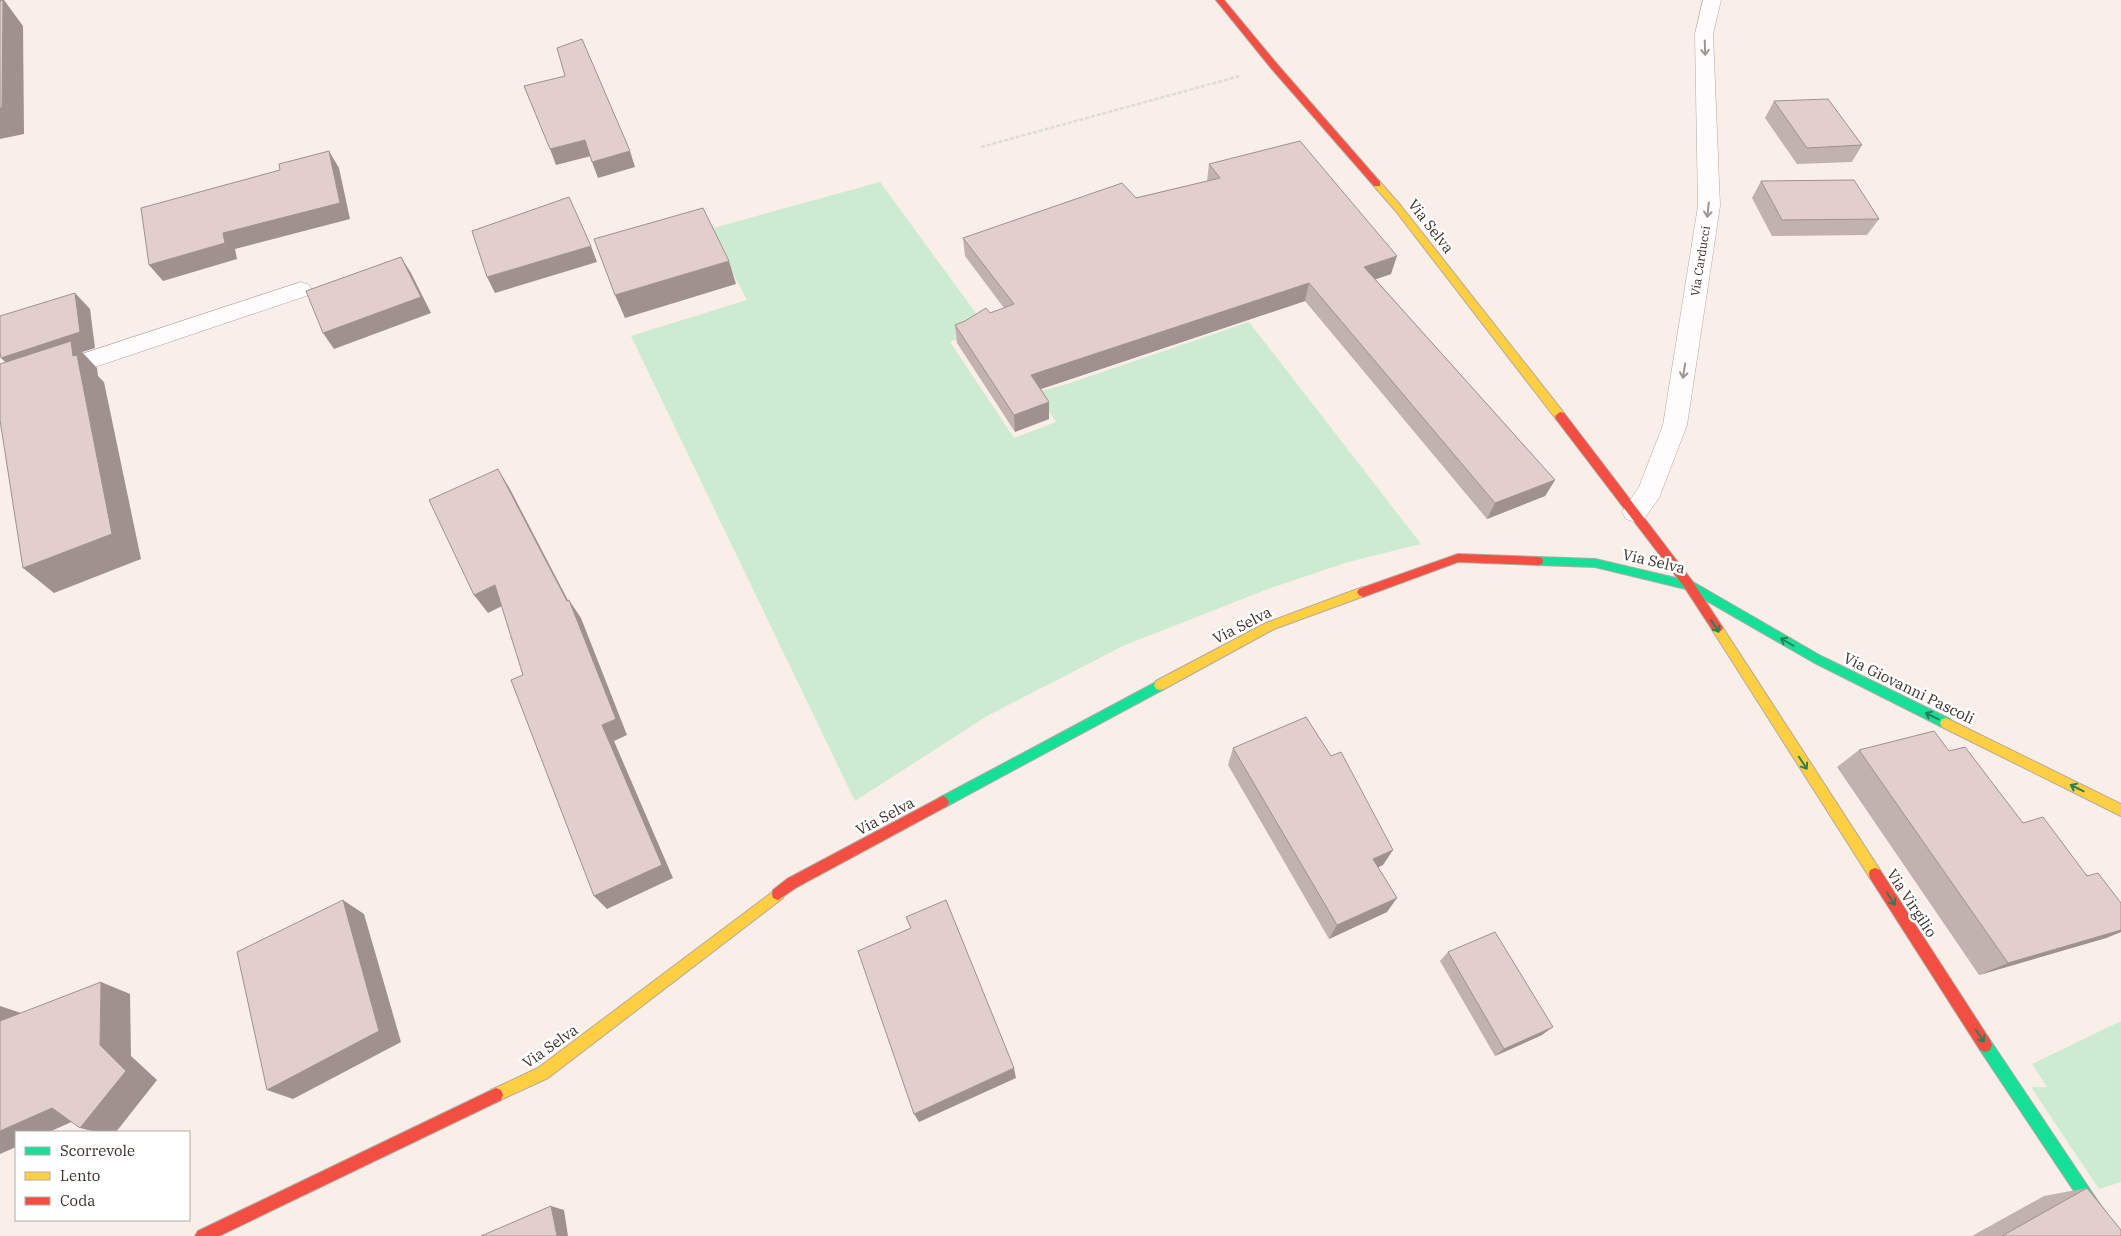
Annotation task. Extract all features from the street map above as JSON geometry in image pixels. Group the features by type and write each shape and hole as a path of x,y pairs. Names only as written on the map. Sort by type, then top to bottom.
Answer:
{"street":[{"name":"Via Selva","path":"1220,0 1274,66 1398,208 1635,512 1689,585"},
{"name":"Via Carducci","path":"1635,512 1650,491 1675,425 1709,206 1704,34 1712,0"},
{"path":"0,390 301,290"},
{"name":"Via Selva","path":"203,1236 543,1073 792,883 1270,626 1458,558 1595,563 1689,585"},
{"name":"Via Giovanni Pascoli","path":"1689,585 1817,659 2121,810"},
{"name":"Via Virgilio","path":"1689,585 1992,1055 2113,1236"}],"path":[{"path":"981,148 1274,66"}],"green space":[{"path":"880,182 986,327 950,342 1014,438 1056,422 1037,392 1067,384 1249,322 1421,544 1348,562 1268,589 1125,645 987,716 855,801 631,336 747,300 710,229"},
{"path":"2121,1021 2121,1182 2099,1189 2031,1087 2047,1087 2032,1064"}],"building":[{"path":"3,0 2,108 0,108 0,1"},
{"path":"582,39 630,151 592,162 585,140 550,149 524,86 565,76 557,48"},
{"path":"1828,99 1862,145 1807,148 1774,101"},
{"path":"1300,141 1397,256 1364,267 1555,480 1495,503 1309,283 1031,375 1049,402 1014,415 955,325 986,308 990,313 1014,304 963,238 1122,183 1136,198 1220,178 1209,164"},
{"path":"329,151 340,203 223,233 225,243 149,265 141,208 280,170 279,164"},
{"path":"1854,180 1879,219 1782,220 1761,181"},
{"path":"569,197 591,246 487,277 472,231"},
{"path":"703,208 729,261 615,295 594,239"},
{"path":"401,257 421,297 323,333 306,291"},
{"path":"75,293 80,332 1,358 0,316"},
{"path":"71,341 73,356 77,355 112,534 23,568 0,420 0,364"},
{"path":"498,469 567,601 569,600 616,719 602,725 662,865 594,896 511,680 523,675 495,585 474,595 429,500"},
{"path":"1306,717 1331,756 1341,752 1393,850 1373,859 1397,898 1337,925 1233,748"},
{"path":"1934,731 1949,751 1965,747 2023,823 2043,817 2087,876 2098,873 2121,903 2121,930 2008,963 1859,750"},
{"path":"343,900 379,1031 267,1090 237,952"},
{"path":"946,900 1014,1068 914,1114 858,951 911,928 906,917"},
{"path":"1495,932 1553,1027 1504,1049 1448,952"},
{"path":"101,982 100,1045 126,1071 80,1128 52,1108 0,1131 0,1021"},
{"path":"2087,1188 2121,1230 2121,1236 2002,1236"},
{"path":"551,1206 557,1236 481,1236"}],"traffic: fast":[{"path":"1538,561 1595,563 1689,585 1817,659 1946,723"},
{"path":"943,802 1160,685"},
{"path":"1985,1045 2113,1236"}],"traffic: slow":[{"path":"1377,184 1398,208 1560,416"},
{"path":"1160,685 1270,626 1363,592"},
{"path":"1717,628 1875,874"},
{"path":"1946,723 2121,810"},
{"path":"496,1095 543,1073 778,894"}],"traffic: jam":[{"path":"1220,0 1274,66 1377,184"},
{"path":"1560,416 1689,585 1717,628"},
{"path":"1363,592 1458,558 1538,561"},
{"path":"778,894 792,883 943,802"},
{"path":"1875,874 1985,1045"},
{"path":"203,1236 496,1095"}]}
